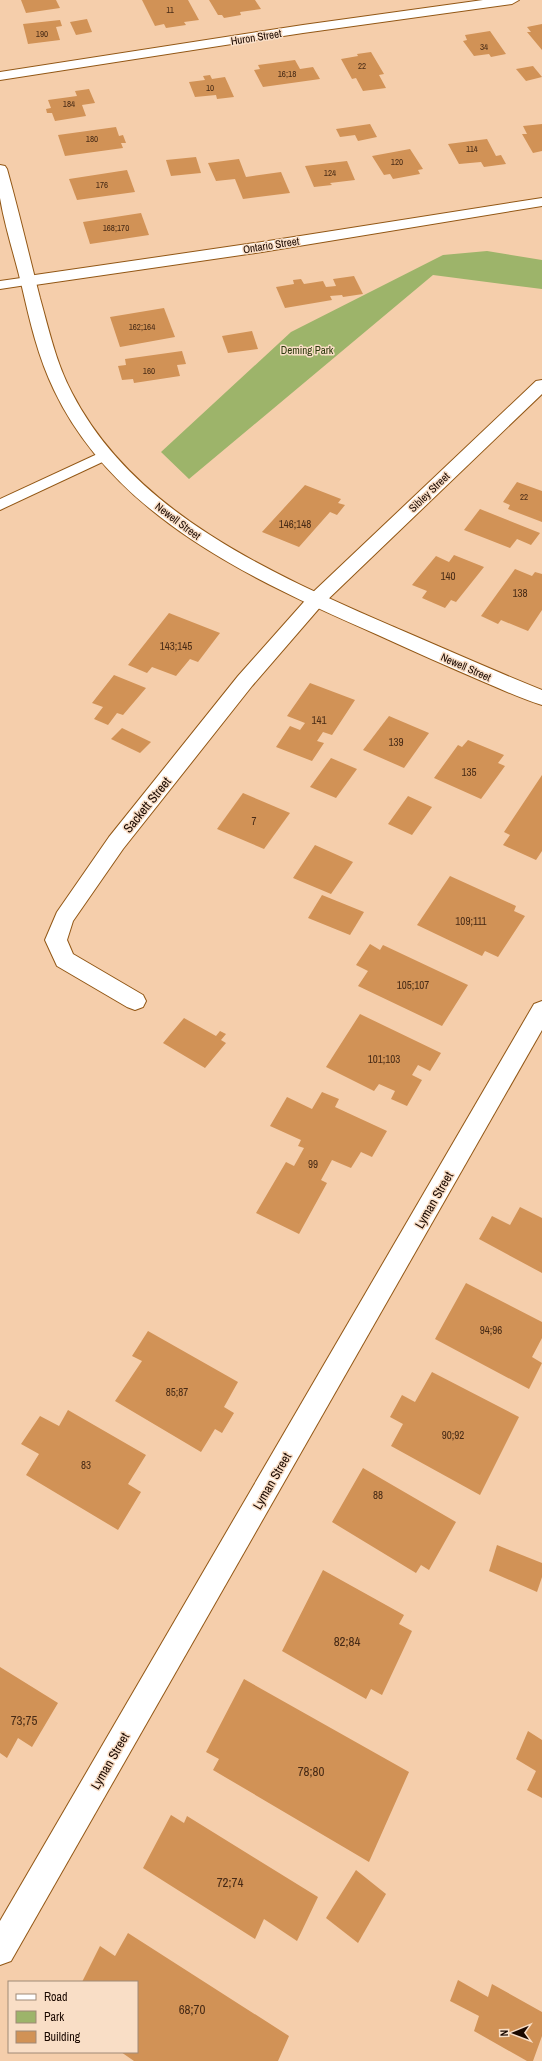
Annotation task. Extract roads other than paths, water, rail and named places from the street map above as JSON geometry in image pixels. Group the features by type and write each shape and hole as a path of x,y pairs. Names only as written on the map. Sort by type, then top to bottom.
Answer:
{"street":[{"name":"Huron Street","path":"0,76 512,0"},
{"name":"Newell Street","path":"0,169 28,281 52,366 65,396 93,440 117,468 157,505 197,536 316,600 499,681 542,698"},
{"name":"Ontario Street","path":"28,281 262,247 542,202"},
{"name":"Sibley Street","path":"316,600 542,385"},
{"name":"Sackett Street","path":"135,1001 66,960 56,940 64,918 116,843 245,681 316,600"},
{"name":"Lyman Street","path":"0,1950 542,1010"}],"lane":[{"name":"Ontario Street","path":"0,285 28,281"},
{"path":"0,505 106,455"}],"park label":[{"name":"Deming Park","path":"307,350"}]}
